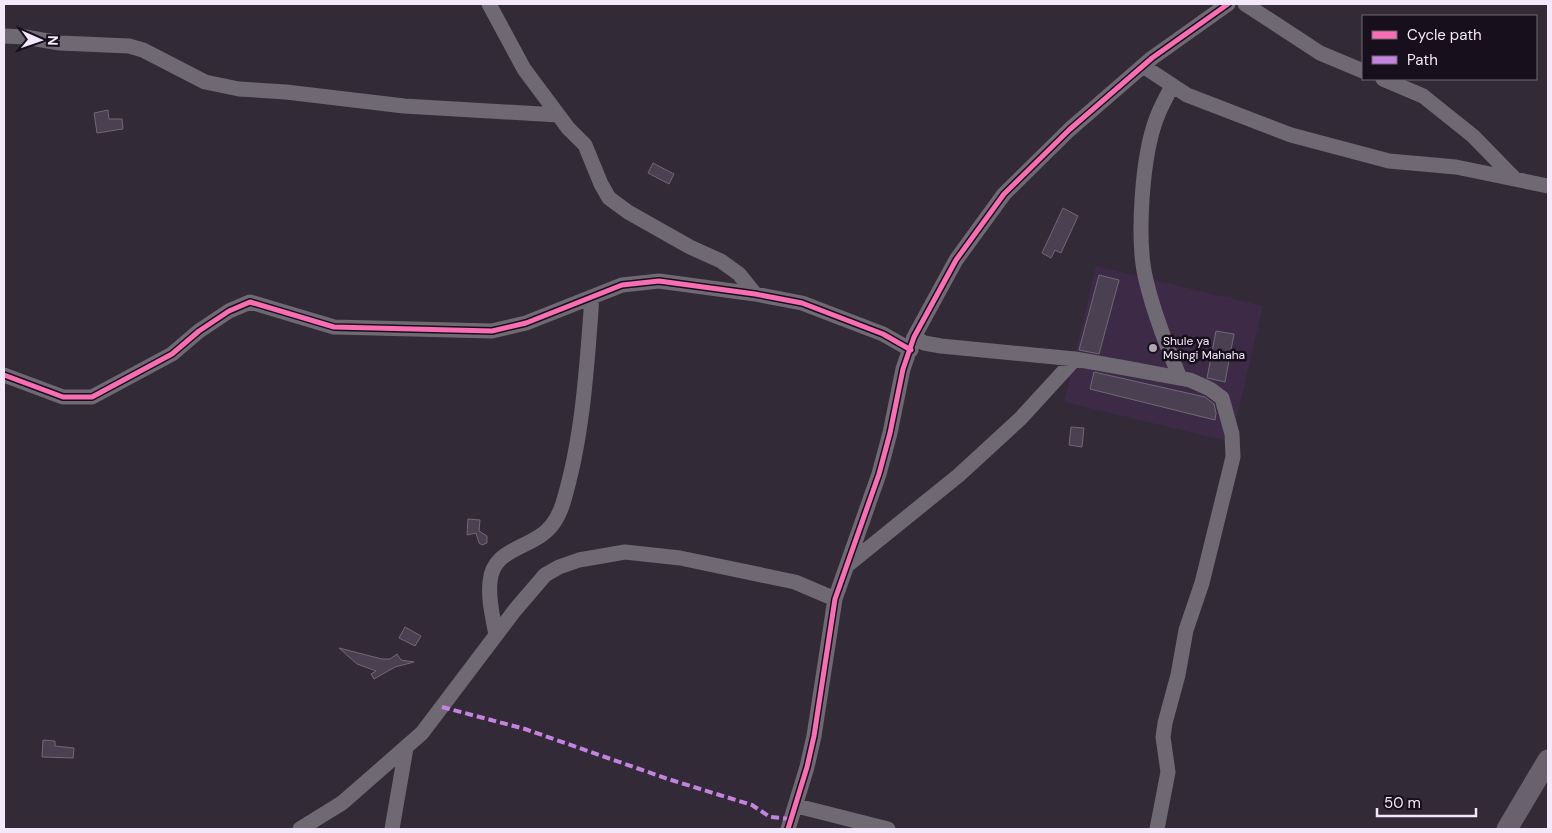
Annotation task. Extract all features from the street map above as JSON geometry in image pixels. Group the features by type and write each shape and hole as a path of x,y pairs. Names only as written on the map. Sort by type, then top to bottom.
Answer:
{"main road":[{"path":"1507,829 1548,760"}],"street":[{"path":"489,4 524,68 558,115 586,144 600,184 610,198 628,212 690,247 722,261 739,274 755,294"},
{"path":"788,829 797,806 814,736 835,599 879,474 890,433 903,369 912,344 956,260 1004,194 1069,130 1143,66 1228,4"},
{"path":"1245,4 1320,52 1362,70"},
{"path":"4,36 25,37 60,43 129,46 142,50 204,82 239,89 286,92 404,106 558,115"},
{"path":"1143,66 1187,95 1291,135 1389,161 1456,167 1547,185"},
{"path":"1385,80 1423,96 1473,136 1515,179"},
{"path":"1172,86 1157,117 1152,135 1143,192 1142,236 1145,278 1160,329 1180,378"},
{"path":"4,375 63,397 92,397 172,354 199,331 229,312 250,302 334,327 492,331 526,323 622,285 659,281 755,294 810,307 912,344 924,342 941,346 1075,359 1180,378 1210,389 1222,398 1232,434 1233,457 1202,583 1186,630 1178,675 1165,723 1163,737 1168,772 1157,829"},
{"path":"496,635 490,600 493,569 508,551 541,536 557,519 563,503 579,425 592,297"},
{"path":"847,566 959,475 1021,418 1075,359"},
{"path":"300,829 317,825 422,733 496,635 545,575 559,566 579,560 625,552 712,563 795,582 835,599"},
{"path":"392,829 406,748"},
{"path":"797,806 888,829"}],"shaded area":[{"path":"1096,266 1263,306 1231,442 1064,402"}],"building":[{"path":"108,110 109,119 122,119 123,129 97,133 94,113"},
{"path":"653,163 674,174 669,184 648,173"},
{"path":"1063,208 1078,216 1061,253 1055,250 1051,258 1042,253"},
{"path":"1099,275 1119,280 1099,354 1079,350"},
{"path":"1216,331 1234,334 1225,382 1207,378"},
{"path":"1094,372 1205,397 1214,404 1215,420 1090,389"},
{"path":"1071,427 1084,428 1082,447 1069,445"},
{"path":"468,519 480,520 479,531 487,536 487,543 482,545 479,543 476,533 467,535"},
{"path":"405,627 421,636 415,646 399,638"},
{"path":"339,648 382,659 390,659 397,654 401,660 414,662 395,667 374,679 371,674 376,671 357,664"},
{"path":"43,740 55,741 55,746 74,748 73,758 42,757"}],"marked path":[{"path":"442,707 525,729 668,779 752,805 770,817 792,819"}],"cycle path":[{"path":"788,829 807,767 814,736 835,599 879,474 890,433 903,369 914,337 956,260 1004,194 1069,130 1152,58 1228,4"},
{"path":"4,375 63,397 92,397 172,354 199,331 229,311 250,302 334,327 492,331 526,323 622,285 659,281 755,294 802,303 883,334 911,350"}],"place":[{"name":"Shule ya Msingi Mahaha","path":"1153,348"}]}
